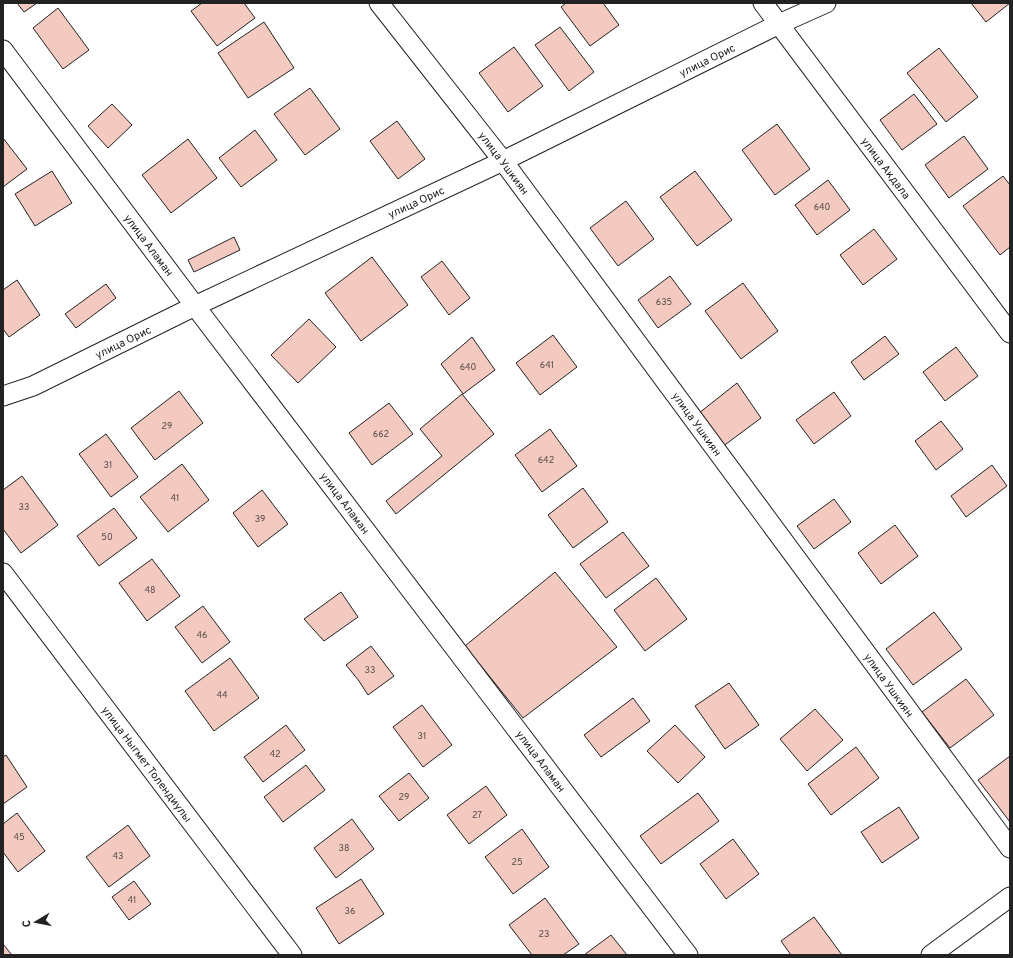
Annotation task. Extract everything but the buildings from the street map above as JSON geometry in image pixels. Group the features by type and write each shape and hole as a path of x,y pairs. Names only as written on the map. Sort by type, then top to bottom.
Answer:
{"street":[{"name":"улица Ушкиян","path":"379,3 503,161 1010,848"},
{"name":"улица Акдала","path":"763,3 1010,333"},
{"name":"улица Орис","path":"3,396 33,386 195,306 503,161 779,24 826,3"},
{"name":"улица Аламан","path":"3,50 195,306 688,955"},
{"name":"улица Ныгмет Толендиулы","path":"3,573 292,955"},
{"path":"931,955 1010,897"}]}
